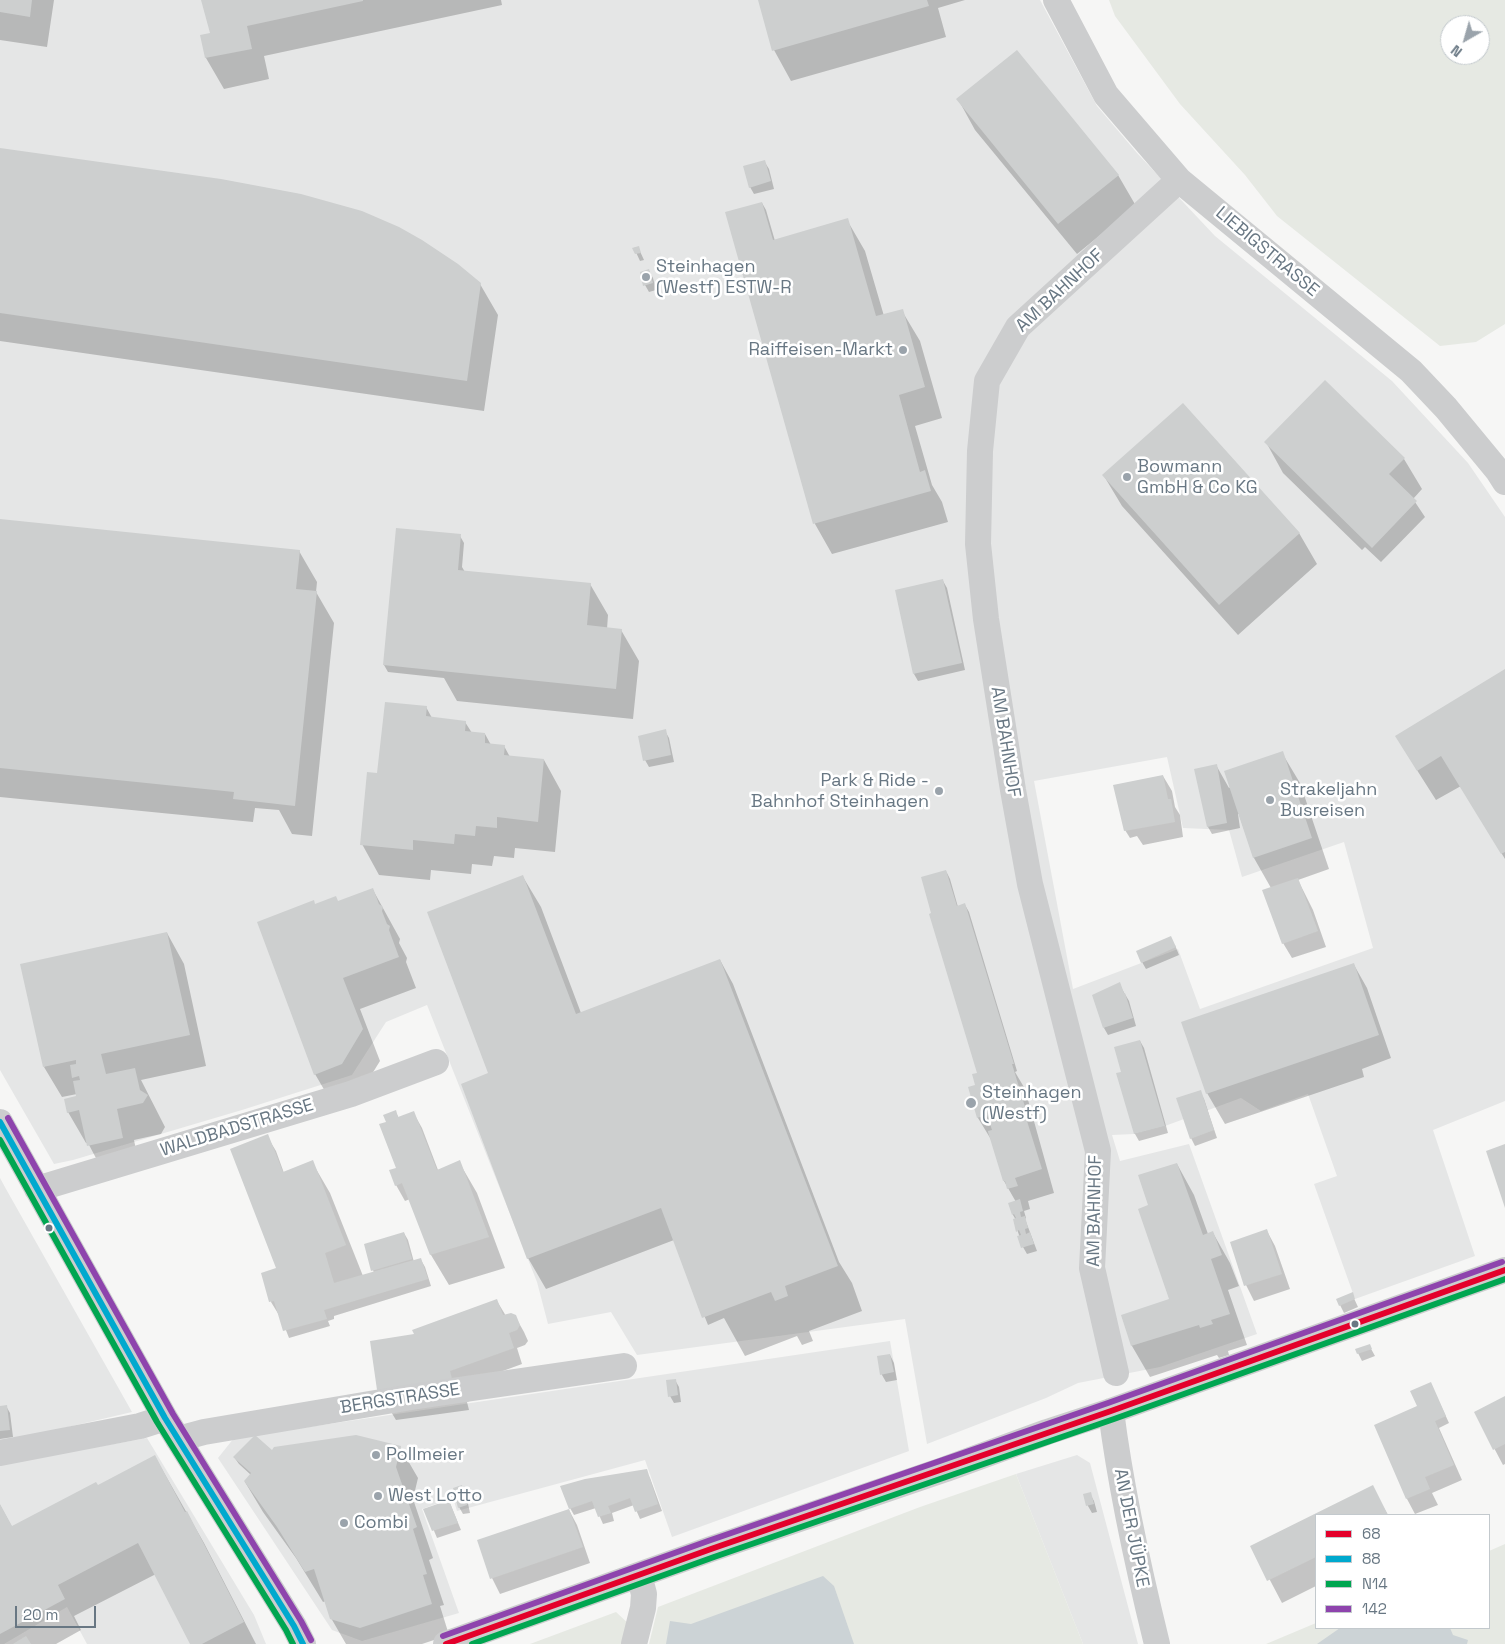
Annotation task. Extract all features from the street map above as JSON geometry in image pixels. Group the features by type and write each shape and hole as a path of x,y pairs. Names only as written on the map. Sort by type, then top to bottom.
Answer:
{"street":[{"name":"LIEBIGSTRASSE","path":"1056,0 1106,95 1179,180 1411,371 1452,415 1505,482"},
{"name":"AM BAHNHOF","path":"1116,1373 1092,1268 1098,1151 1030,884 986,618 978,544 980,451 987,381 1018,327 1179,180"},
{"name":"WALDBADSTRASSE","path":"37,1189 351,1094 436,1062"},
{"path":"0,1122 172,1429 294,1626 303,1644"},
{"path":"446,1644 946,1469 1039,1434 1111,1411 1505,1270"},
{"name":"BERGSTRASSE","path":"0,1453 140,1426 204,1432 411,1397 624,1366"},
{"name":"AN DER JÜPKE","path":"1111,1411 1116,1451 1138,1568 1157,1644"},
{"path":"634,1644 644,1608 644,1594 639,1575"}],"shaded area":[{"path":"0,0 1040,0 1097,106 1137,153 1215,236 1392,381 1468,463 1505,517 1505,1101 1433,1130 1475,1256 1355,1299 1314,1184 1337,1176 1308,1094 1261,1111 1241,1098 1165,1126 1134,1134 1112,1135 1120,1161 1189,1144 1257,1334 1160,1367 1078,1383 1046,1398 927,1444 905,1319 637,1355 611,1312 548,1324 537,1282 427,1005 386,1022 352,1075 242,1110 54,1164 0,1070","holes":["1167,757 1183,828 1229,830 1242,877 1344,842 1373,948 1200,1009 1178,949 1073,989 1034,781"]},
{"path":"1109,0 1505,0 1505,324 1476,342 1440,346 1277,216 1245,175 1180,104 1115,16"},
{"path":"0,1178 6,1189 132,1412 0,1443"},
{"path":"890,1341 909,1451 672,1537 645,1460 457,1511 453,1498 422,1509 459,1613 362,1641 332,1630 218,1458 234,1438"},
{"path":"147,1438 254,1615 266,1644 87,1644 67,1607 4,1644 0,1644 0,1464"},
{"path":"1077,1455 1090,1463 1138,1644 1083,1644 1016,1474"},
{"path":"1016,1474 1083,1644 649,1644 658,1607 920,1507"},
{"path":"1505,1544 1505,1644 1266,1644 1315,1623 1315,1629 1490,1629 1490,1551"},
{"path":"823,1576 834,1586 854,1644 666,1644 670,1621 691,1624"},
{"path":"616,1612 630,1625 625,1644 530,1644"},
{"path":"1339,1629 1450,1629 1453,1635 1468,1640 1467,1644 1317,1644"}],"building":[{"path":"0,0 32,0 30,17 0,12"},
{"path":"201,0 363,1 247,26 252,49 205,58 200,35 210,33"},
{"path":"758,0 927,0 929,6 772,51"},
{"path":"1017,50 1119,175 1058,224 956,99"},
{"path":"0,148 221,179 301,194 362,211 399,227 458,264 481,283 467,381 0,313"},
{"path":"765,160 771,181 749,188 743,166"},
{"path":"762,202 773,240 848,218 876,316 903,309 925,387 899,395 920,472 925,470 931,491 813,524 725,212"},
{"path":"639,246 641,253 635,254 632,248"},
{"name":"Steinhagen (Westf) ESTW-R","path":"649,269 653,283 643,286 640,272"},
{"path":"1325,380 1405,458 1389,474 1417,501 1372,548 1264,442"},
{"path":"1183,403 1300,533 1219,605 1102,475"},
{"path":"0,519 300,550 296,589 317,591 295,806 233,799 234,792 0,768"},
{"path":"396,528 461,534 458,570 591,583 587,625 622,629 616,689 383,665"},
{"path":"943,579 962,663 913,674 895,590"},
{"path":"1505,669 1505,852 1501,854 1441,756 1417,771 1395,736"},
{"path":"385,702 427,706 426,716 466,721 465,731 485,733 485,743 505,745 504,755 544,759 538,822 497,817 497,828 476,826 475,836 455,834 454,844 413,840 413,850 360,845 367,772 377,773"},
{"path":"666,729 671,755 643,761 638,736"},
{"path":"1283,751 1312,838 1253,858 1224,771"},
{"path":"1217,764 1227,823 1207,827 1194,769"},
{"path":"1163,775 1168,799 1171,799 1175,822 1124,831 1113,785"},
{"path":"946,870 957,906 965,903 1014,1064 1012,1064 1029,1120 1027,1121 1042,1169 1015,1178 1018,1186 1007,1189 988,1132 992,1130 987,1115 977,1118 968,1087 975,1085 972,1074 977,1073 929,914 931,913 921,877"},
{"path":"523,875 576,1014 720,959 838,1266 785,1286 788,1296 775,1301 771,1292 702,1318 661,1208 527,1259 461,1084 488,1073 427,912"},
{"path":"1298,878 1318,931 1282,944 1262,890"},
{"path":"373,888 379,904 383,907 382,911 387,924 390,926 389,930 399,957 343,978 363,1029 342,1064 314,1075 257,922 314,900 315,904 336,896 338,901"},
{"path":"167,932 190,1035 101,1054 106,1074 135,1068 140,1090 148,1095 143,1103 117,1109 123,1138 87,1146 79,1110 67,1113 64,1099 76,1096 73,1081 80,1080 79,1076 72,1078 70,1065 76,1064 76,1060 43,1067 20,964"},
{"path":"1171,936 1176,947 1141,963 1136,951"},
{"path":"1354,963 1379,1035 1206,1094 1181,1022"},
{"path":"1120,982 1133,1018 1103,1028 1092,995"},
{"path":"1140,1040 1165,1126 1134,1134 1116,1073 1121,1072 1114,1047"},
{"path":"1201,1090 1214,1130 1190,1139 1176,1098"},
{"path":"396,1110 398,1117 414,1111 437,1170 460,1160 489,1237 430,1255 402,1183 395,1186 389,1170 396,1168 379,1124 386,1122 383,1115"},
{"path":"268,1134 283,1172 313,1160 346,1245 325,1253 334,1283 421,1258 428,1279 324,1310 327,1319 283,1331 274,1301 269,1302 261,1273 276,1268 230,1149"},
{"path":"1505,1144 1505,1208 1486,1151"},
{"path":"1177,1163 1203,1235 1213,1231 1222,1255 1211,1259 1230,1314 1211,1320 1213,1324 1200,1328 1199,1325 1131,1346 1121,1315 1169,1299 1138,1209 1148,1205 1138,1175"},
{"path":"1020,1199 1023,1211 1020,1212 1021,1217 1025,1216 1028,1228 1025,1229 1026,1234 1030,1232 1034,1244 1021,1248 1017,1236 1021,1235 1019,1230 1016,1232 1013,1219 1016,1218 1014,1214 1012,1215 1008,1203"},
{"path":"1267,1229 1282,1274 1244,1286 1230,1242"},
{"path":"404,1232 412,1259 371,1271 364,1244"},
{"path":"1353,1292 1355,1299 1339,1306 1336,1299"},
{"path":"497,1299 503,1315 511,1313 516,1315 520,1325 517,1330 509,1333 514,1348 450,1371 452,1379 377,1390 370,1341 414,1334 412,1330"},
{"path":"1370,1344 1372,1349 1357,1354 1355,1349"},
{"path":"890,1354 894,1372 880,1375 877,1356"},
{"path":"676,1379 678,1395 668,1397 666,1380"},
{"path":"1431,1382 1446,1416 1435,1421 1454,1465 1425,1477 1430,1489 1406,1499 1374,1425 1417,1406 1410,1391"},
{"path":"1505,1396 1505,1444 1493,1450 1474,1412"},
{"path":"7,1405 10,1430 0,1431 0,1406"},
{"path":"255,1435 272,1450 274,1447 356,1435 401,1446 396,1467 417,1527 413,1529 427,1574 423,1575 432,1604 360,1628 330,1619 314,1569 305,1572 277,1527 244,1481 251,1473 233,1457"},
{"path":"155,1455 185,1512 187,1511 244,1622 202,1644 190,1644 138,1543 58,1585 65,1599 0,1634 0,1504 12,1526 96,1482 98,1485"},
{"path":"647,1469 658,1504 635,1512 630,1498 608,1506 611,1513 598,1517 592,1501 569,1509 560,1486 585,1479"},
{"path":"462,1485 467,1505 458,1508 453,1488"},
{"path":"1373,1485 1388,1514 1315,1514 1315,1557 1267,1581 1250,1546"},
{"path":"1091,1492 1094,1504 1086,1506 1083,1494"},
{"path":"449,1500 458,1523 432,1531 423,1509"},
{"path":"569,1509 583,1547 490,1579 477,1540"},
{"path":"26,1636 31,1644 13,1644"}],"transit line":[{"name":"142","path":"8,1118 173,1414 311,1640"},
{"name":"88","path":"0,1122 165,1418 294,1626 303,1644"},
{"name":"N14","path":"0,1140 157,1422 293,1644"},
{"name":"142","path":"443,1636 708,1541 1108,1403 1502,1262"},
{"name":"68","path":"446,1644 711,1549 1111,1411 1505,1270"},
{"name":"N14","path":"472,1644 714,1557 1114,1419 1505,1279"}],"place":[{"name":"Steinhagen (Westf) ESTW-R","path":"646,277"},
{"name":"Raiffeisen-Markt","path":"903,350"},
{"name":"Bowmann GmbH & Co KG","path":"1127,477"},
{"name":"Park & Ride - Bahnhof Steinhagen","path":"939,791"},
{"name":"Strakeljahn Busreisen","path":"1270,800"},
{"name":"Steinhagen (Westf)","path":"971,1103"},
{"name":"Pollmeier","path":"376,1455"},
{"name":"West Lotto","path":"378,1496"},
{"name":"Combi","path":"344,1523"}]}
